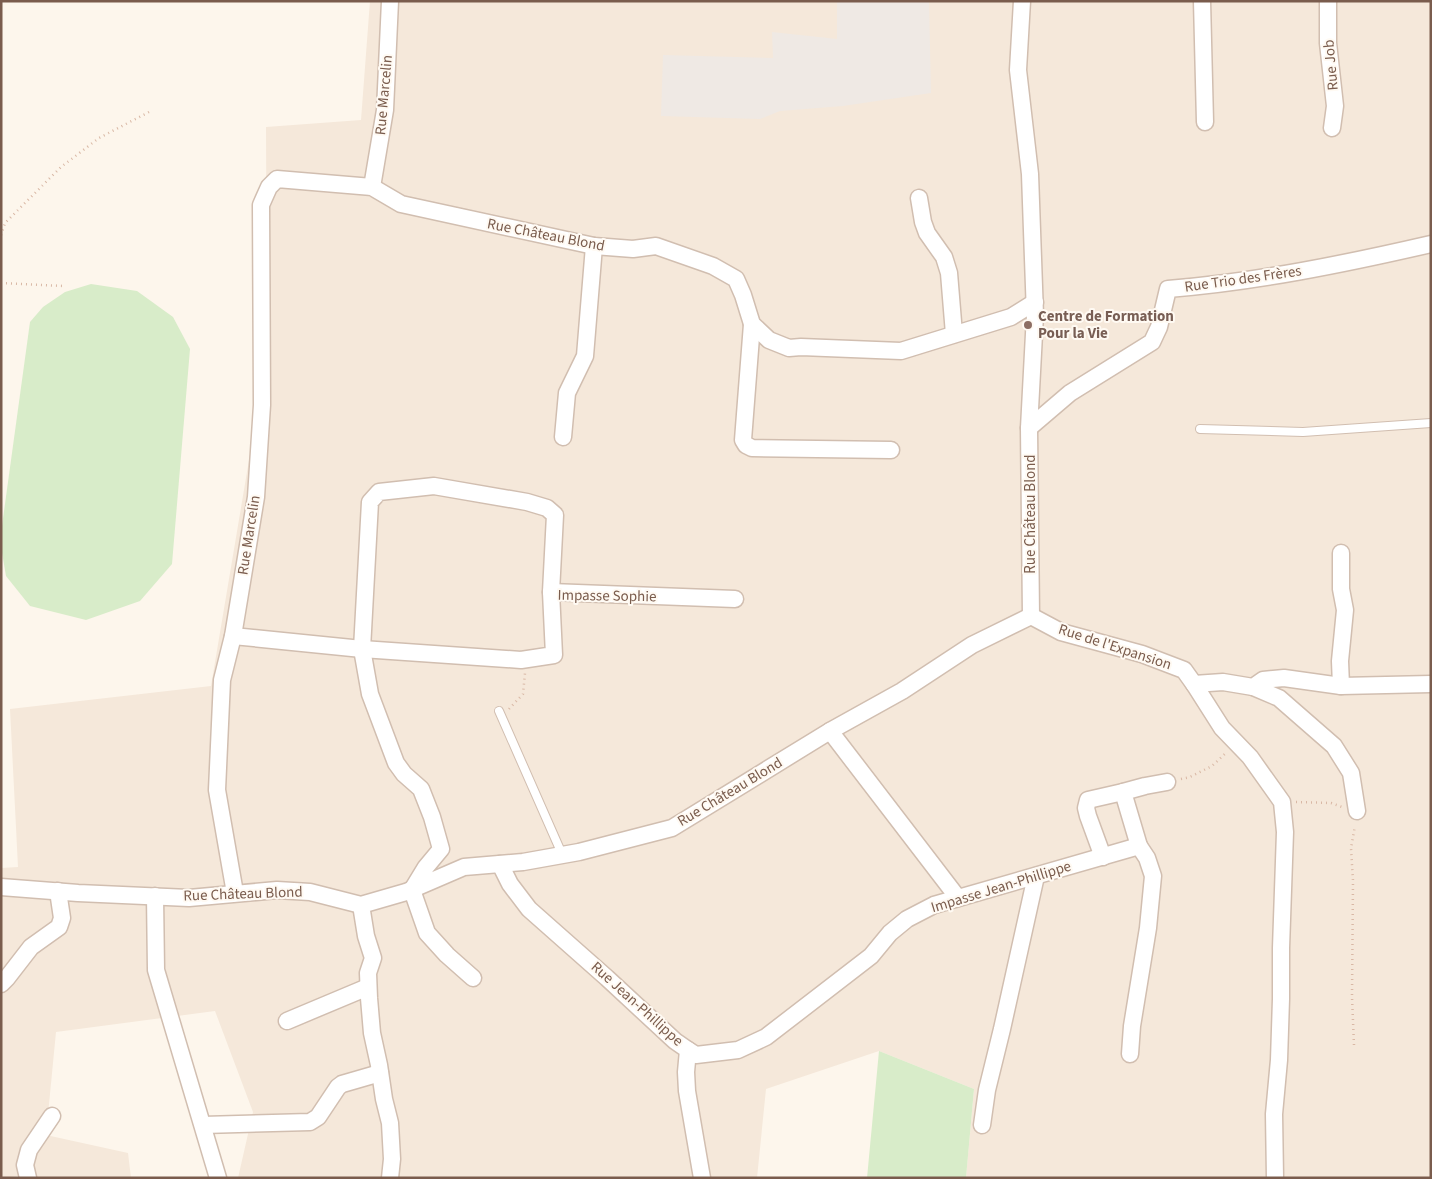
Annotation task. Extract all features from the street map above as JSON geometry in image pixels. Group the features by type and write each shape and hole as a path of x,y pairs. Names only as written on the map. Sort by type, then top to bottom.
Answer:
{"street":[{"name":"Rue Marcelin","path":"372,187 385,110 390,1"},
{"name":"Rue Château Blond","path":"1,887 189,898 276,890 310,892 361,905 412,890 464,867 523,862 579,852 672,828 830,731 902,690 972,645 1031,616 1030,428 1034,302 1030,174 1018,70 1022,1"},
{"path":"1202,1 1205,122"},
{"name":"Rue Job","path":"1328,1 1328,43 1334,106 1332,128"},
{"name":"Rue Marcelin","path":"235,894 217,790 222,680 233,636 256,497 262,404 260,205 269,187 277,179"},
{"name":"Rue Château Blond","path":"277,179 372,187 401,204 594,246 633,249 656,246 713,266 736,279 744,295 752,324"},
{"path":"919,198 927,233 944,257 949,272 954,334"},
{"name":"Rue Trio des Frères","path":"1030,428 1070,393 1152,342 1160,327 1168,289 1213,285 1330,266 1431,244"},
{"path":"563,437 567,393 584,356 594,246"},
{"path":"752,324 769,340 789,348 900,351 1011,317 1034,302"},
{"path":"752,324 744,417 743,440 746,446 752,448 891,450"},
{"path":"473,978 447,955 428,933 412,890 440,849 432,817 421,789 404,774 396,763 370,694 362,649 370,502 379,492 434,486 527,502 547,508 555,515 552,592"},
{"path":"1341,686 1340,661 1345,610 1341,590 1342,553"},
{"name":"Impasse Sophie","path":"233,636 362,649 521,660 554,655 552,592 736,599"},
{"name":"Rue de l'Expansion","path":"1031,616 1061,632 1142,654 1184,670 1222,728 1250,757 1282,802"},
{"path":"1253,687 1263,680 1284,678 1341,686 1431,684"},
{"path":"1194,684 1224,682 1253,687 1280,698 1334,746 1351,774 1357,811"},
{"path":"830,731 958,898"},
{"path":"1103,857 1088,816 1086,808 1088,800 1167,782"},
{"path":"1123,792 1139,846 1147,858 1153,876 1148,928 1132,1026 1130,1054"},
{"path":"1274,1178 1274,1114 1279,1060 1280,948 1285,832 1282,802"},
{"name":"Impasse Jean-Phillippe","path":"688,1050 696,1055 738,1050 766,1037 871,956 890,933 907,919 934,906 1139,846"},
{"name":"Rue Jean-Phillippe","path":"500,864 510,884 529,910 608,978 675,1041 688,1050 686,1091 702,1178"},
{"path":"982,1125 987,1090 1036,876"},
{"path":"1,984 31,947 59,927 62,918 58,891"},
{"path":"155,896 156,970 218,1178"},
{"path":"361,905 366,936 374,958 368,973 368,987 372,1033 390,1122 392,1160 390,1178"},
{"path":"287,1021 368,987"},
{"path":"203,1125 310,1122 318,1117 342,1084 380,1073"},
{"path":"28,1178 25,1165 29,1150 52,1116"}],"lane":[{"path":"1200,429 1302,432 1431,423"},
{"path":"501,714 562,854"}],"path":[{"path":"1,235 5,223 61,167 99,138 149,112"},
{"path":"1,283 64,286"},
{"path":"501,714 523,694 526,659"},
{"path":"1167,782 1190,777 1212,766 1221,756 1237,744"},
{"path":"1282,802 1331,803 1357,811 1351,848 1354,881 1352,997 1354,1045"}],"shaded area":[{"path":"370,1 1431,1 1431,1178 966,1178 974,1089 879,1051 766,1089 757,1178 238,1178 253,1112 215,1011 56,1032 46,1135 128,1153 131,1178 19,1178 18,1176 1,1178 1,868 18,867 10,709 211,686 267,353 266,127 361,120"},
{"path":"837,1 929,1 931,93 843,106 780,111 760,119 661,116 663,55 773,58 772,32 837,39"}],"green space":[{"path":"91,284 137,291 173,317 190,349 172,564 140,601 86,620 30,606 6,576 1,547 1,533 30,322 43,307 65,292"},
{"path":"879,1051 974,1089 966,1178 867,1178"}],"place":[{"name":"Centre de Formation Pour la Vie","path":"1028,325"}]}
